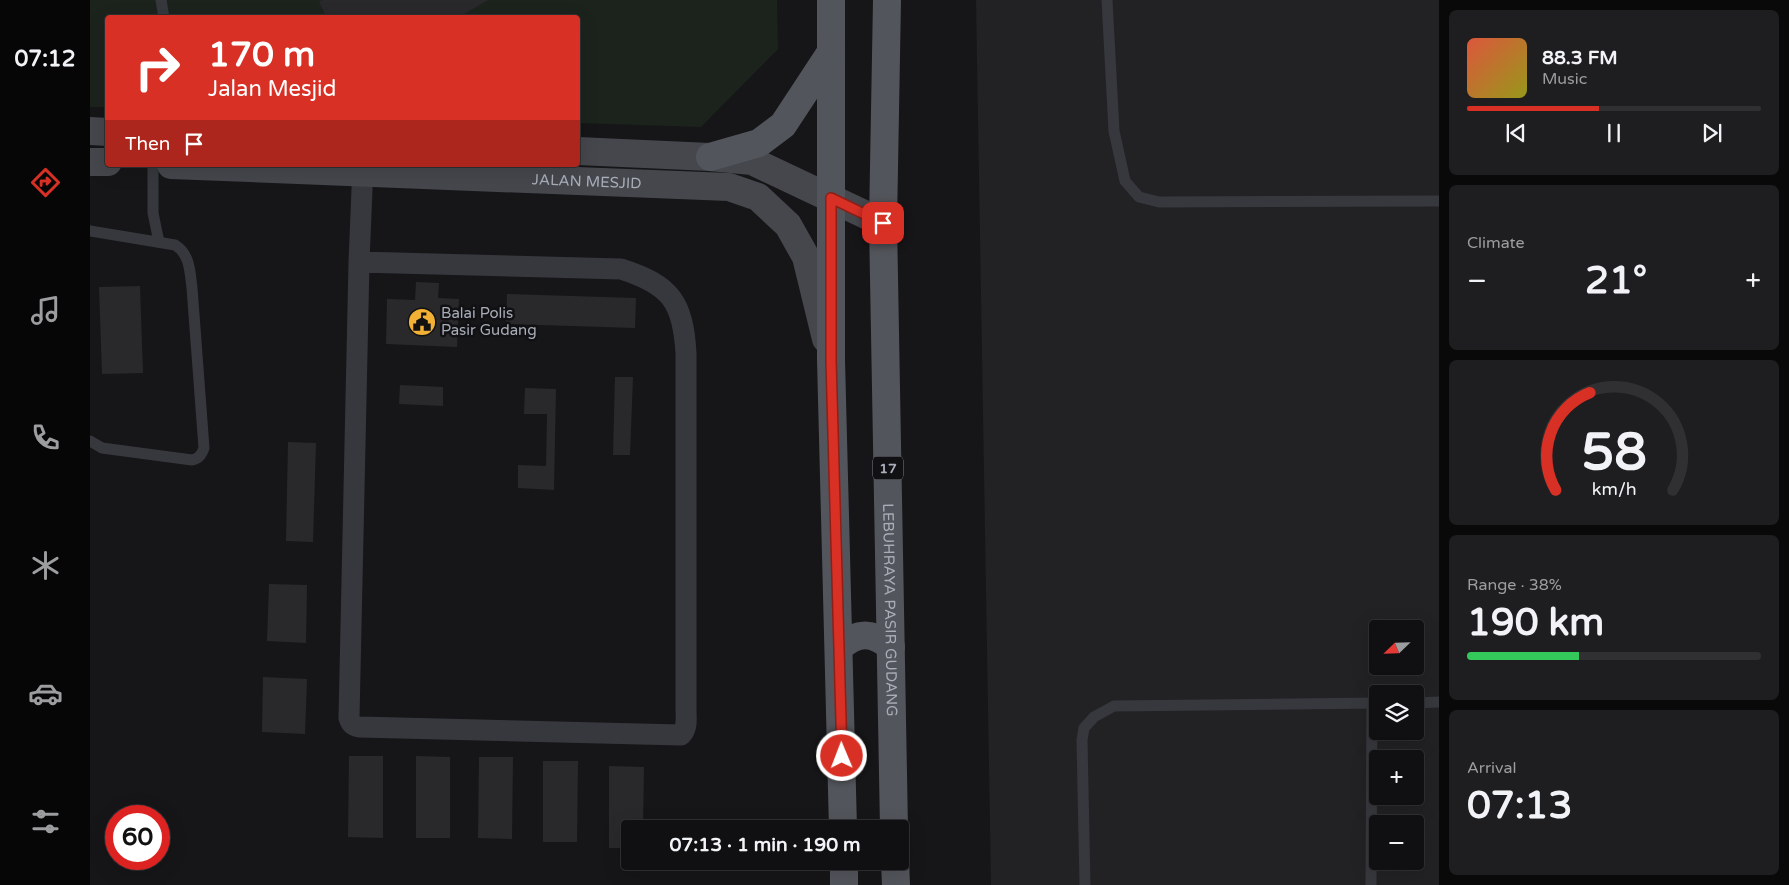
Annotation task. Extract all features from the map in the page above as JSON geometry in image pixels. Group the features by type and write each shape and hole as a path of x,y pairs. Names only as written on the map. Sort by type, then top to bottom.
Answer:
{"main road":[{"path":"831,0 831,360 840,647 843,820"},
{"name":"LEBUHRAYA PASIR GUDANG","path":"887,0 883,223 894,820"},
{"path":"710,157 759,144 783,125 831,52"},
{"path":"90,131 105,132"},
{"name":"JALAN MESJID","path":"580,151 752,160 883,223"},
{"path":"90,162 105,162"},
{"name":"JALAN MESJID","path":"267,167 363,169 729,187 758,196 788,225 806,257 831,360"},
{"path":"840,647 849,639 860,635 877,638 891,647"},
{"path":"844,870 844,885"},
{"path":"895,870 896,885"}],"street":[{"path":"360,262 622,269 642,275 657,283 668,293 678,307 685,328 686,353 686,727 685,732 681,735 359,727 350,723 349,709 360,262 363,169"}],"lane":[{"path":"161,0 164,15"},
{"path":"1107,0 1114,131 1125,182 1139,197 1159,202 1439,201"},
{"path":"153,167 153,213 159,242"},
{"path":"90,231 179,247 189,263 204,448 196,460 102,448 90,441"},
{"path":"1424,703 1439,702"},
{"path":"1085,885 1082,740 1084,728 1094,717 1114,706 1369,703"},
{"path":"1371,885 1374,740"}],"shaded area":[{"path":"90,0 777,0 778,49 701,127 580,123 580,15 105,15 105,107 90,107"},
{"path":"976,0 1439,0 1439,885 991,885"}],"building":[{"path":"323,0 488,0 462,15 326,15 319,2"},
{"name":"Balai Polis Pasir Gudang","path":"416,282 439,283 438,298 459,299 457,347 386,344 387,299 415,300"},
{"path":"140,286 143,373 102,374 99,287"},
{"path":"507,294 636,298 635,328 506,324"},
{"path":"615,377 633,377 630,455 613,455"},
{"path":"400,385 443,387 443,406 399,404"},
{"path":"525,388 556,389 554,490 518,488 518,465 546,466 547,414 524,414"},
{"path":"288,442 316,443 313,542 286,541"},
{"path":"269,584 307,585 306,643 267,641"},
{"path":"263,677 307,679 305,734 262,732"},
{"path":"349,756 383,756 383,838 348,837"},
{"path":"416,756 450,757 450,838 416,838"},
{"path":"479,757 513,757 512,839 478,838"},
{"path":"543,761 578,761 577,842 543,842"},
{"path":"609,766 644,767 643,820 621,820 621,848 609,848"}],"place":[{"name":"Balai Polis Pasir Gudang","path":"422,322"}],"route":[{"path":"842,756 831,360 831,198 883,223"}]}
